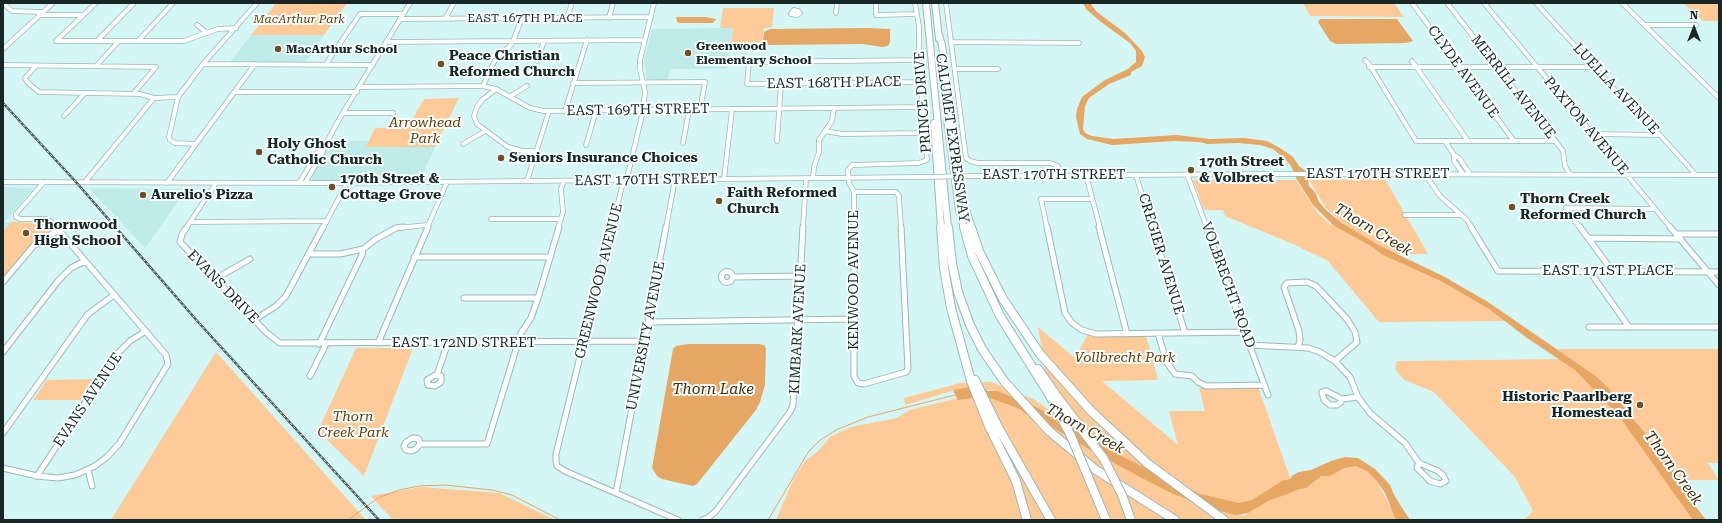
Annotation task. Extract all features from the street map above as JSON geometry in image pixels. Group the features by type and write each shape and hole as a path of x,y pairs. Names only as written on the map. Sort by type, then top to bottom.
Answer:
{"highway":[{"path":"926,3 954,277 962,306 970,325 982,349 1004,381 1033,415 1069,449 1096,470 1175,520"},
{"path":"935,3 960,184 970,225 979,251 1000,293 1018,324 1060,378 1091,411 1147,463 1224,520"},
{"name":"CALUMET EXPRESSWAY","path":"939,35 959,210 972,256 1000,316 1052,394"},
{"path":"932,62 931,80 944,268 951,308 959,339 973,381 1016,481 1027,520"},
{"path":"1052,394 1074,442 1106,520"},
{"path":"1052,394 1104,459 1122,495 1131,520"},
{"path":"983,405 1051,520"}],"street":[{"path":"3,3 12,11 83,16"},
{"path":"3,49 53,3"},
{"path":"96,3 56,41 184,41 218,29 236,28"},
{"path":"97,41 134,3"},
{"path":"138,41 173,3"},
{"path":"196,144 175,143 170,140 169,137 178,97 203,64 257,3"},
{"path":"305,183 334,129 344,116 344,113 410,3"},
{"path":"445,19 454,3"},
{"path":"568,18 572,3"},
{"path":"609,18 614,3"},
{"name":"GREENWOOD AVENUE","path":"616,493 565,472 557,466 556,454 620,194 628,174 643,111 645,92 640,65 654,3"},
{"path":"796,3 796,10"},
{"path":"836,13 837,3"},
{"path":"876,3 876,15 917,14"},
{"name":"PRINCE DRIVE","path":"848,178 849,168 855,164 914,164 926,162 927,156 919,60 919,27 915,3"},
{"path":"946,3 967,160 978,163 1050,163 1058,166 1062,175"},
{"name":"CLYDE AVENUE","path":"1412,3 1514,141"},
{"name":"MERRILL AVENUE","path":"1447,3 1556,141 1563,151 1565,166 1570,175"},
{"name":"PAXTON AVENUE","path":"1484,3 1719,285"},
{"name":"LUELLA AVENUE","path":"1536,3 1635,112 1651,125 1696,175"},
{"path":"1622,3 1719,98"},
{"path":"326,64 360,14 403,14"},
{"name":"EAST 167TH PLACE","path":"400,19 651,17"},
{"path":"484,86 495,60 508,49 514,41 522,18"},
{"path":"197,25 207,33"},
{"path":"1645,25 1696,25"},
{"path":"565,111 587,40"},
{"path":"386,42 645,40"},
{"path":"96,66 119,41"},
{"path":"537,61 544,41"},
{"path":"951,42 1079,43"},
{"name":"EAST 168TH PLACE","path":"919,60 749,62 747,84 921,82"},
{"path":"1365,60 1369,64 1369,67 1416,141 1556,141"},
{"path":"1412,61 1468,141"},
{"path":"203,64 373,65"},
{"path":"168,183 255,64"},
{"path":"3,65 156,67 133,94"},
{"path":"36,66 25,78 35,91 46,93 143,94 154,98 178,97"},
{"path":"1369,67 1594,67"},
{"path":"955,69 998,69"},
{"path":"573,83 705,82 700,110"},
{"path":"777,141 781,83"},
{"name":"EAST 169TH STREET","path":"360,87 484,86 496,89 511,96 533,109 549,111 923,107"},
{"path":"511,96 527,86"},
{"path":"496,89 482,100 475,110 476,122 485,131 505,145 514,149 536,151"},
{"path":"235,92 357,92"},
{"path":"64,116 85,93"},
{"path":"85,182 154,98"},
{"path":"813,178 814,167 819,152 819,140 833,118 834,108"},
{"path":"683,143 689,110"},
{"path":"724,179 732,110"},
{"path":"527,181 549,111"},
{"path":"586,145 596,111"},
{"path":"344,113 393,113"},
{"path":"463,144 485,131"},
{"path":"825,131 845,134 925,133"},
{"path":"1594,134 1659,135"},
{"path":"1445,141 1454,156 1454,161 1463,174"},
{"path":"299,183 318,152 323,149"},
{"path":"1454,156 1459,158 1470,174"},
{"name":"EAST 170TH STREET","path":"3,182 347,183 1187,174 1719,175"},
{"name":"VOLBRECHT ROAD","path":"1187,174 1268,395"},
{"path":"1425,174 1440,196 1462,215"},
{"path":"1086,175 1127,334"},
{"name":"CREGIER AVENUE","path":"1136,175 1186,333"},
{"name":"KIMBARK AVENUE","path":"702,520 708,518 716,511 790,412 793,405 806,178"},
{"name":"KENWOOD AVENUE","path":"848,178 854,192 854,376 858,383 867,384 908,371 899,194 892,192 854,192"},
{"name":"UNIVERSITY AVENUE","path":"616,493 675,179"},
{"path":"420,444 487,444 518,342 523,330 531,318 538,298 563,210 561,189 564,181"},
{"path":"3,468 53,478 63,477 88,469 107,457 119,444 168,366 167,357 146,331 49,220 20,219 15,216 44,182"},
{"path":"378,343 447,182"},
{"name":"EVANS DRIVE","path":"216,183 182,234 180,242 270,336 283,344"},
{"path":"254,320 283,300 347,183"},
{"path":"1092,198 1041,199 1063,307 1068,318 1077,327 1096,334 1245,332"},
{"path":"1613,272 1566,208 1655,209"},
{"path":"1405,215 1462,215"},
{"name":"EAST 171ST PLACE","path":"1462,215 1467,220 1498,271 1719,272"},
{"path":"491,219 561,219"},
{"path":"190,222 326,221"},
{"path":"309,254 340,254 362,249 396,228 407,226 427,226"},
{"path":"3,282 36,243 59,230"},
{"path":"1676,234 1719,234"},
{"path":"1588,238 1681,239"},
{"path":"319,344 362,255 362,249"},
{"path":"414,257 550,257"},
{"path":"215,279 250,259"},
{"path":"3,352 62,276 71,268 86,261"},
{"path":"1590,272 1630,327"},
{"path":"733,277 801,276"},
{"path":"1298,347 1300,335 1294,312 1284,291 1284,287 1287,283 1301,282 1316,286 1350,323 1355,332 1357,342 1336,361"},
{"path":"3,433 88,314 98,305 114,295"},
{"path":"464,298 538,298"},
{"path":"648,322 855,319"},
{"path":"1589,327 1719,327"},
{"name":"EVANS AVENUE","path":"37,476 117,354 130,341 146,331"},
{"path":"1158,333 1166,361 1175,374 1192,376 1198,382 1206,386 1264,385"},
{"path":"437,375 448,342"},
{"name":"EAST 172ND STREET","path":"283,344 644,342"},
{"path":"310,376 326,344"},
{"path":"1250,345 1298,347 1318,351 1336,361 1350,377 1358,397 1370,413 1405,443 1419,463 1438,471 1446,478 1446,481 1440,484 1430,481 1417,468 1419,463"},
{"path":"1342,399 1358,397"},
{"path":"88,469 92,486"},
{"path":"616,493 678,520"}],"shaded area":[{"name":"Greenwood Elementary School","path":"733,28 727,69 670,69 668,80 647,80 644,61 652,29"},
{"name":"MacArthur School","path":"251,35 324,35 305,63 230,62"},
{"path":"330,141 368,141 366,147 435,147 420,180 313,181 311,177"},
{"name":"Thornwood High School","path":"3,187 34,188 5,222 42,223 47,225 52,231 31,244 3,278"},
{"path":"89,188 187,189 145,248"}],"green space":[{"name":"MacArthur Park","path":"276,3 347,3 324,35 251,35"},
{"path":"1303,3 1394,3 1404,17 1310,16"},
{"path":"1683,3 1719,3 1719,21 1703,21"},
{"path":"723,8 774,8 772,27 764,28 761,51 730,51 733,28 720,28"},
{"name":"Arrowhead Park","path":"459,98 435,147 366,147 375,128 408,127 424,99"},
{"path":"1385,179 1428,254 1393,254 1352,231 1326,208 1309,180"},
{"path":"1193,180 1296,180 1317,212 1330,224 1381,251 1421,269 1485,304 1508,321 1379,322 1328,261 1293,244 1225,216 1223,210 1204,210"},
{"name":"Thornwood High School","path":"11,222 42,223 47,225 52,231 31,244 3,278 3,232"},
{"name":"Vollbrecht Park","path":"1038,327 1075,358 1088,334 1146,335 1158,380 1102,381 1178,445 1169,411 1205,411 1199,388 1258,387 1293,486 1240,505 1227,502 1244,516 1262,500 1344,466 1354,465 1368,472 1375,479 1398,520 776,520 793,480 805,461 818,451 830,437 851,427 897,418 909,410 970,395 1006,399 1001,392 976,388 952,391 905,405 904,398 960,383 992,382 1035,400 1052,412"},
{"name":"Thorn Creek Park","path":"356,348 413,348 364,476 318,431"},
{"path":"1557,349 1719,349 1719,463 1708,463 1719,480 1679,480 1629,413"},
{"path":"216,352 366,520 111,520"},
{"path":"1568,359 1585,371 1697,520 1524,520 1533,511 1515,477 1434,392 1404,380 1395,369 1397,361"},
{"path":"94,379 80,400 33,400 47,380"},
{"path":"421,487 499,493 555,520 393,520 371,496"}],"water":[{"path":"1083,3 1090,3 1097,12 1125,33 1142,51 1145,57 1142,66 1131,72 1131,75 1109,84 1089,98 1085,106 1083,129 1085,133 1092,136 1113,139 1177,135 1210,139 1244,138 1267,141 1280,148 1293,157 1299,166 1307,172 1309,186 1315,192 1319,202 1327,211 1342,223 1378,245 1443,276 1488,302 1597,377 1609,389 1644,432 1679,480 1683,490 1706,520 1693,520 1619,416 1575,370 1527,338 1489,309 1443,282 1383,255 1371,246 1334,226 1313,205 1296,178 1291,166 1273,149 1260,145 1238,143 1207,144 1200,142 1174,141 1112,145 1087,139 1080,134 1076,117 1077,109 1082,97 1105,80 1128,69 1136,62 1136,51 1130,43 1101,22 1086,9"},
{"path":"676,17 705,17 716,19 713,23 679,23 677,22"},
{"path":"1320,19 1397,19 1413,41 1406,43 1336,44 1330,41 1318,22"},
{"path":"770,29 890,29 890,42 888,46 882,47 863,44 766,45 763,41 764,32"},
{"name":"Thorn Lake","path":"688,344 758,344 764,345 766,348 765,385 756,410 697,484 693,486 662,479 657,476 652,468 673,349 676,346"},
{"path":"979,386 988,391 998,391 1038,408 1127,459 1200,494 1239,503 1252,500 1282,481 1290,479 1293,475 1299,472 1311,470 1331,461 1345,457 1358,458 1375,469 1390,485 1394,495 1410,520 1396,520 1385,493 1375,479 1368,472 1356,466 1344,468 1330,476 1321,476 1306,488 1299,489 1268,501 1248,513 1235,515 1213,509 1171,493 1140,477 1026,414 1020,409 987,397 958,400 953,390"}],"waterway":[{"name":"Thorn Creek","path":"768,520 809,451 819,441 836,430 868,417 955,395"},
{"name":"Thorn Creek","path":"348,520 378,498 399,490 419,486 445,485 492,490 512,495 560,520"}],"railway":[{"path":"3,103 76,182 199,323 379,520"}],"place":[{"name":"MacArthur School","path":"278,49"},
{"name":"Greenwood Elementary School","path":"688,53"},
{"name":"Peace Christian Reformed Church","path":"441,64"},
{"name":"Holy Ghost Catholic Church","path":"259,152"},
{"name":"Seniors Insurance Choices","path":"501,158"},
{"name":"170th Street & Volbrect","path":"1191,170"},
{"name":"170th Street & Cottage Grove","path":"332,187"},
{"name":"Aurelio's Pizza","path":"143,195"},
{"name":"Faith Reformed Church","path":"719,201"},
{"name":"Thorn Creek Reformed Church","path":"1512,207"},
{"name":"Thornwood High School","path":"26,233"},
{"name":"Historic Paarlberg Homestead","path":"1640,405"}]}
